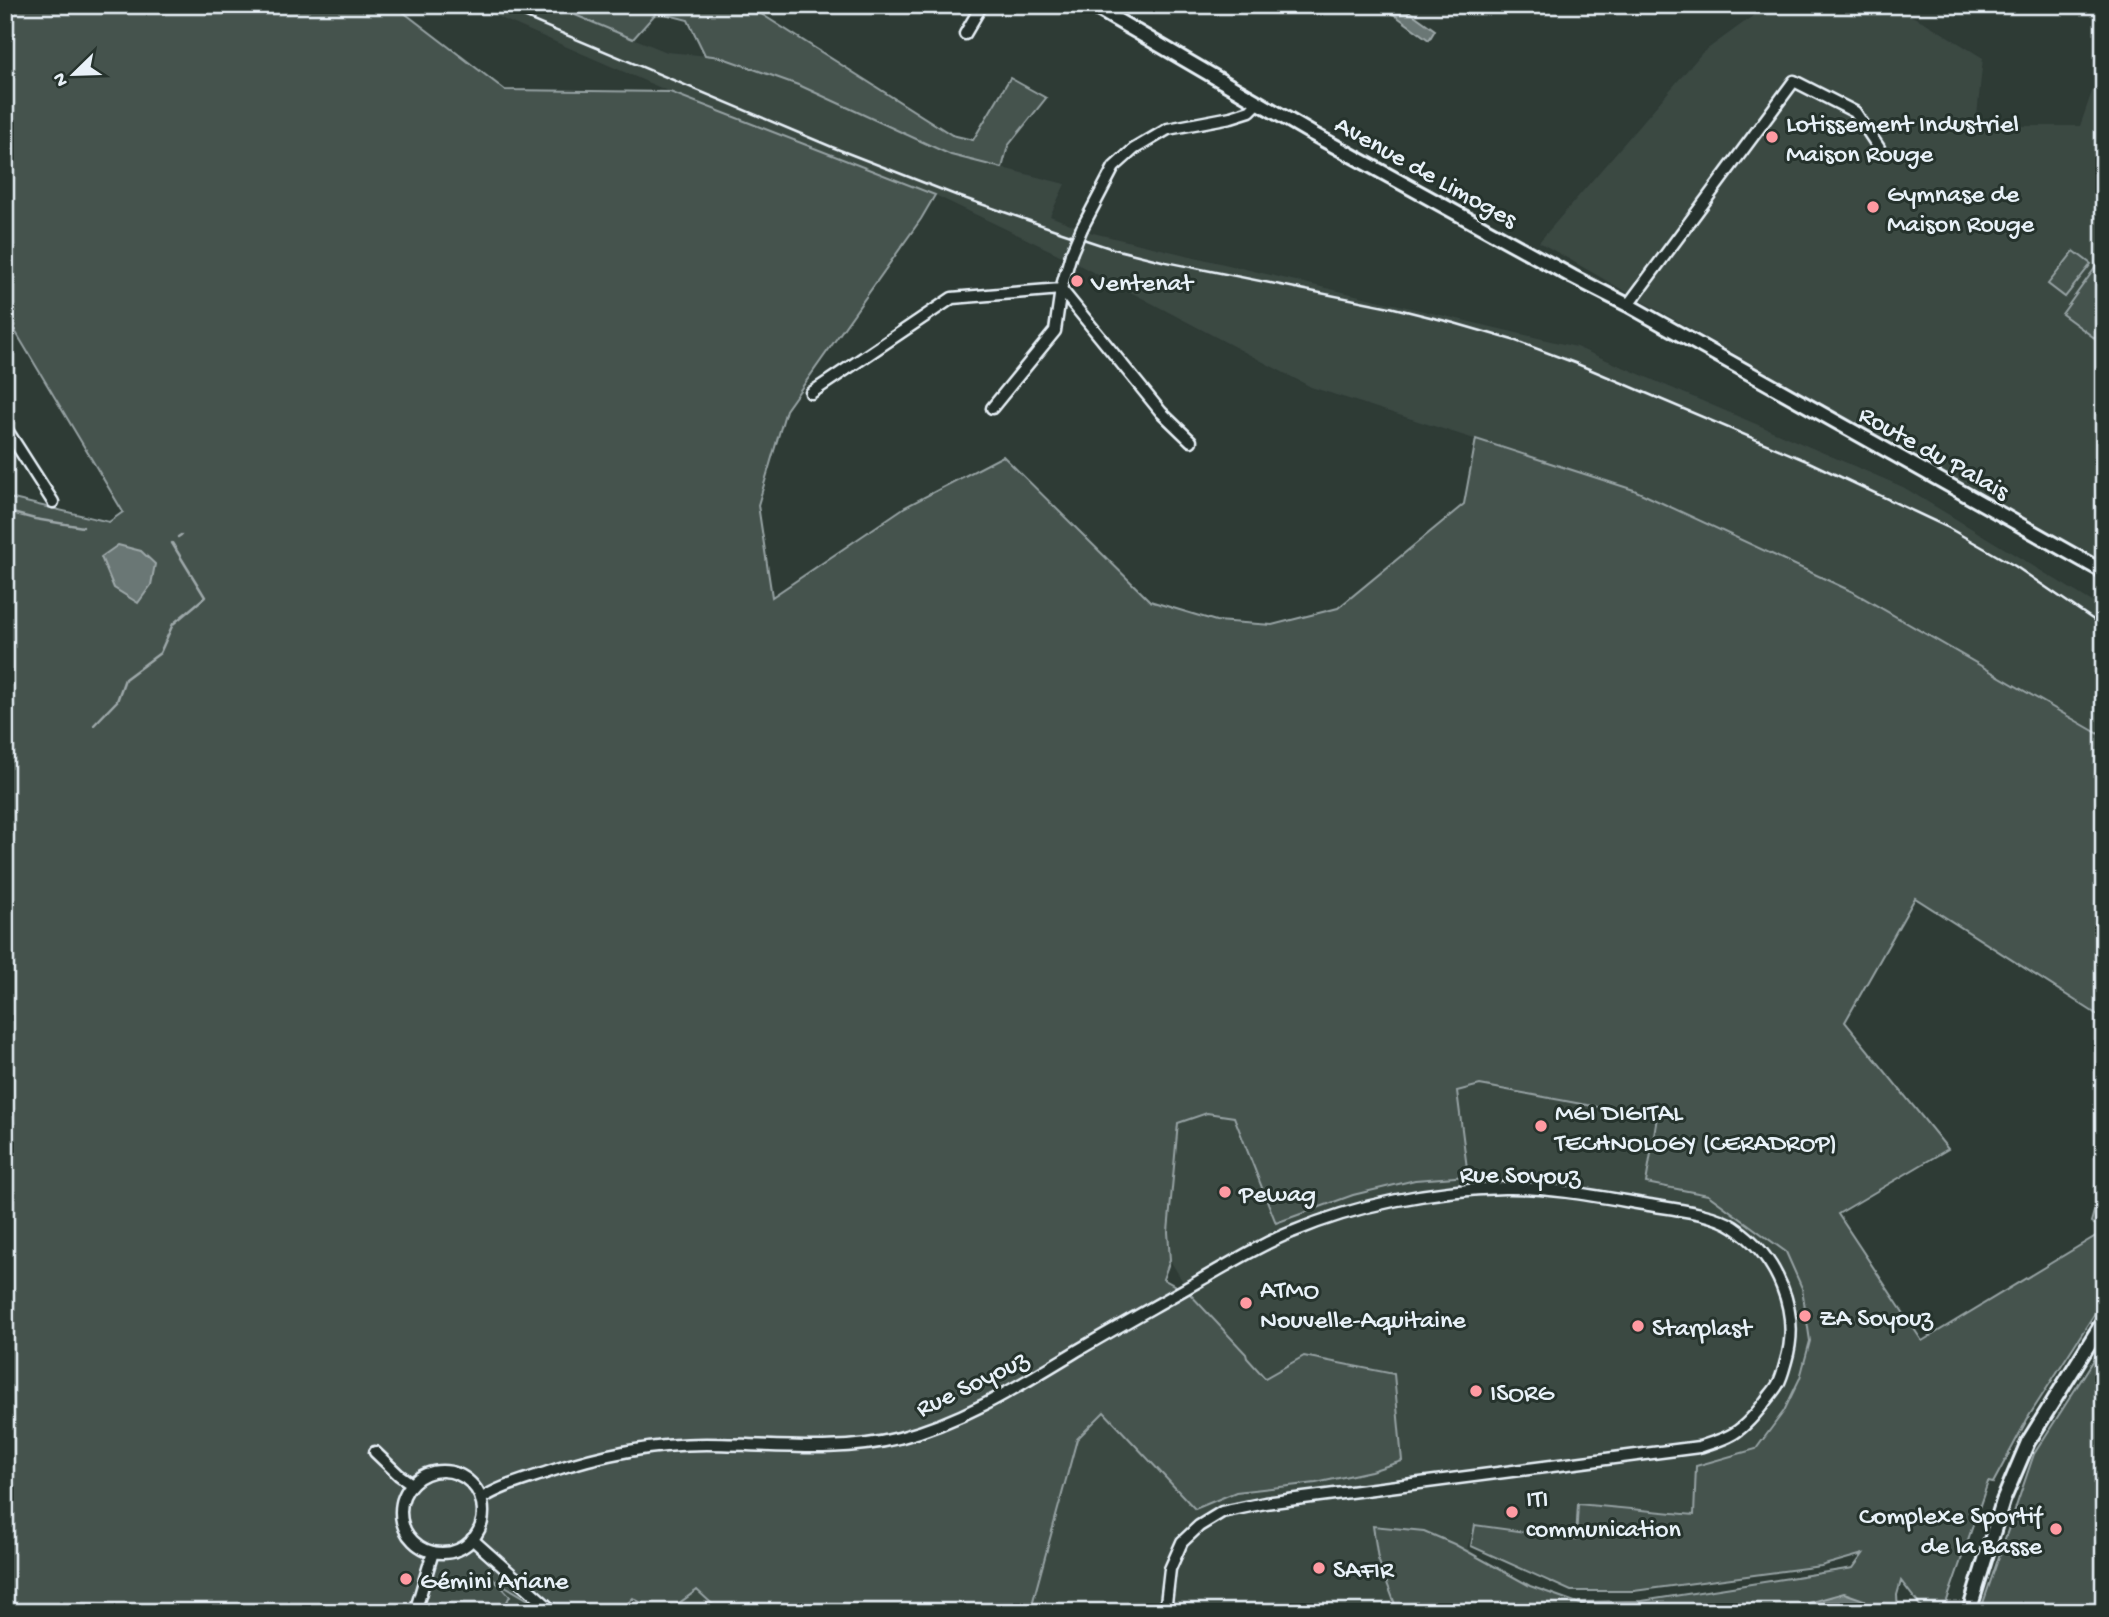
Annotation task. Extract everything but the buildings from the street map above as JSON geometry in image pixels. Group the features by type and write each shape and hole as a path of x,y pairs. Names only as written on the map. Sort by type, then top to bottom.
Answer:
{"main road":[{"name":"Avenue de Limoges","path":"1091,5 1258,103 1744,370"},
{"name":"Route du Palais","path":"1744,370 2104,572"},
{"path":"1969,1612 2003,1501 2028,1442 2104,1320"}],"street":[{"path":"965,34 982,5"},
{"path":"1628,305 1794,80 1855,112 1879,148"},
{"path":"992,408 1055,331 1061,289 1071,254 1114,167 1134,149 1168,129 1231,117 1250,111 1258,103"},
{"path":"811,393 952,298 1061,289"},
{"path":"1061,289 1161,412 1191,441"},
{"path":"5,427 53,502"},
{"name":"Rue Soyouz","path":"481,1499 494,1491 565,1466 643,1449 701,1444 808,1448 857,1446 939,1426 993,1401 1171,1297 1290,1232 1337,1215 1403,1199 1456,1191 1528,1189 1571,1192 1676,1209 1731,1225 1757,1246 1777,1274 1789,1308 1790,1347 1779,1382 1758,1410 1732,1435 1699,1447 1265,1503 1222,1512 1199,1526 1182,1542 1170,1569 1165,1612"},
{"path":"375,1452 399,1475 412,1483"},
{"path":"430,1472 451,1472 470,1482 481,1499 482,1520 472,1539 454,1550 433,1552 414,1542 403,1524 402,1502 412,1483 430,1472"},
{"path":"472,1539 554,1612"},
{"path":"415,1612 433,1552"}],"shaded area":[{"path":"7,5 394,5 505,90 670,92 935,195 921,219 786,410 758,505 772,597 905,507 1003,456 1150,601 1216,621 1272,625 1338,608 1464,504 1476,439 1634,490 1853,592 2104,737 2104,1019 1915,898 1845,1022 1948,1149 1838,1214 1922,1341 2104,1231 2104,1299 2029,1416 1993,1483 1988,1482 1943,1612 1925,1612 1901,1581 1897,1595 1898,1612 1398,1612 1378,1559 1373,1526 1424,1531 1454,1544 1530,1586 1586,1606 1578,1602 1642,1601 1853,1568 1863,1554 1821,1566 1634,1591 1571,1591 1471,1546 1475,1525 1576,1539 1578,1504 1694,1515 1696,1466 1756,1449 1784,1411 1800,1378 1810,1341 1802,1288 1786,1252 1708,1195 1646,1183 1658,1111 1619,1111 1480,1085 1457,1091 1468,1176 1415,1180 1353,1195 1276,1223 1234,1117 1207,1113 1178,1123 1168,1232 1170,1260 1163,1279 1190,1294 1265,1378 1304,1356 1394,1374 1402,1461 1316,1483 1236,1492 1195,1509 1104,1412 1077,1439 1030,1612 721,1612 697,1590 666,1609 652,1608 633,1598 619,1612 549,1612 483,1573 482,1576 499,1584 510,1596 501,1612 5,1612 5,497 109,522 123,512 5,314"},
{"path":"471,5 551,5 667,52 720,57 801,86 951,155 1065,184 1050,216 1093,233 1576,347 1903,487 2104,609 2104,737 1853,592 1634,490 1311,387 1064,257 935,195 670,92"},
{"path":"551,5 747,5 952,135 973,140 1010,78 1046,98 1008,146 1002,168 951,155 801,86 720,57 705,55 688,20 657,12 633,39"},
{"path":"1388,5 1400,5 1435,30 1429,40 1385,8"},
{"path":"1768,5 1889,5 1926,23 1983,58 1976,126 2080,126 2104,57 2104,566 1978,498 1785,383 1539,242 1702,53"},
{"path":"2074,251 2091,264 2065,297 2048,284"},
{"path":"2104,258 2104,345 2062,314"},
{"path":"118,545 141,551 155,564 151,585 138,603 114,588 101,557"},
{"path":"1480,1085 1619,1111 1659,1111 1646,1183 1708,1195 1786,1252 1802,1288 1810,1341 1800,1378 1784,1411 1756,1449 1696,1466 1694,1515 1579,1504 1576,1539 1475,1525 1467,1548 1552,1612 1030,1612 1077,1439 1105,1412 1195,1509 1236,1492 1316,1483 1369,1471 1265,1378 1190,1294 1170,1260 1168,1232 1178,1123 1207,1113 1323,1128"},
{"path":"2104,1176 2104,1230 2091,1222"},
{"name":"Complexe Sportif de la Basse","path":"2104,1344 2104,1612 1980,1612 2034,1454"},
{"path":"483,1573 549,1612 459,1612"},
{"path":"697,1590 721,1612 667,1612"},
{"path":"1844,1593 1864,1600 1865,1612 1775,1612"}],"waterway":[{"path":"5,511 83,527"},
{"path":"94,725 117,701 125,679 160,653 173,624 205,597 172,543"}],"railway":[{"path":"495,5 832,147 958,196 1110,248 1166,262 1390,307 1516,341 1575,363 1809,462 1947,527 2015,566 2104,627"}],"place":[{"name":"Lotissement Industriel Maison Rouge","path":"1772,137"},
{"name":"Gymnase de Maison Rouge","path":"1873,207"},
{"name":"Ventenat","path":"1077,281"},
{"name":"MGI DIGITAL TECHNOLOGY (CERADROP)","path":"1541,1126"},
{"name":"Pewag","path":"1225,1192"},
{"name":"ATMO Nouvelle-Aquitaine","path":"1246,1303"},
{"name":"ZA Soyouz","path":"1805,1316"},
{"name":"Starplast","path":"1638,1326"},
{"name":"ISORG","path":"1476,1391"},
{"name":"ITI communication","path":"1512,1512"},
{"name":"Complexe Sportif de la Basse","path":"2056,1529"},
{"name":"SAFIR","path":"1319,1568"},
{"name":"Gémini Ariane","path":"406,1579"}]}
